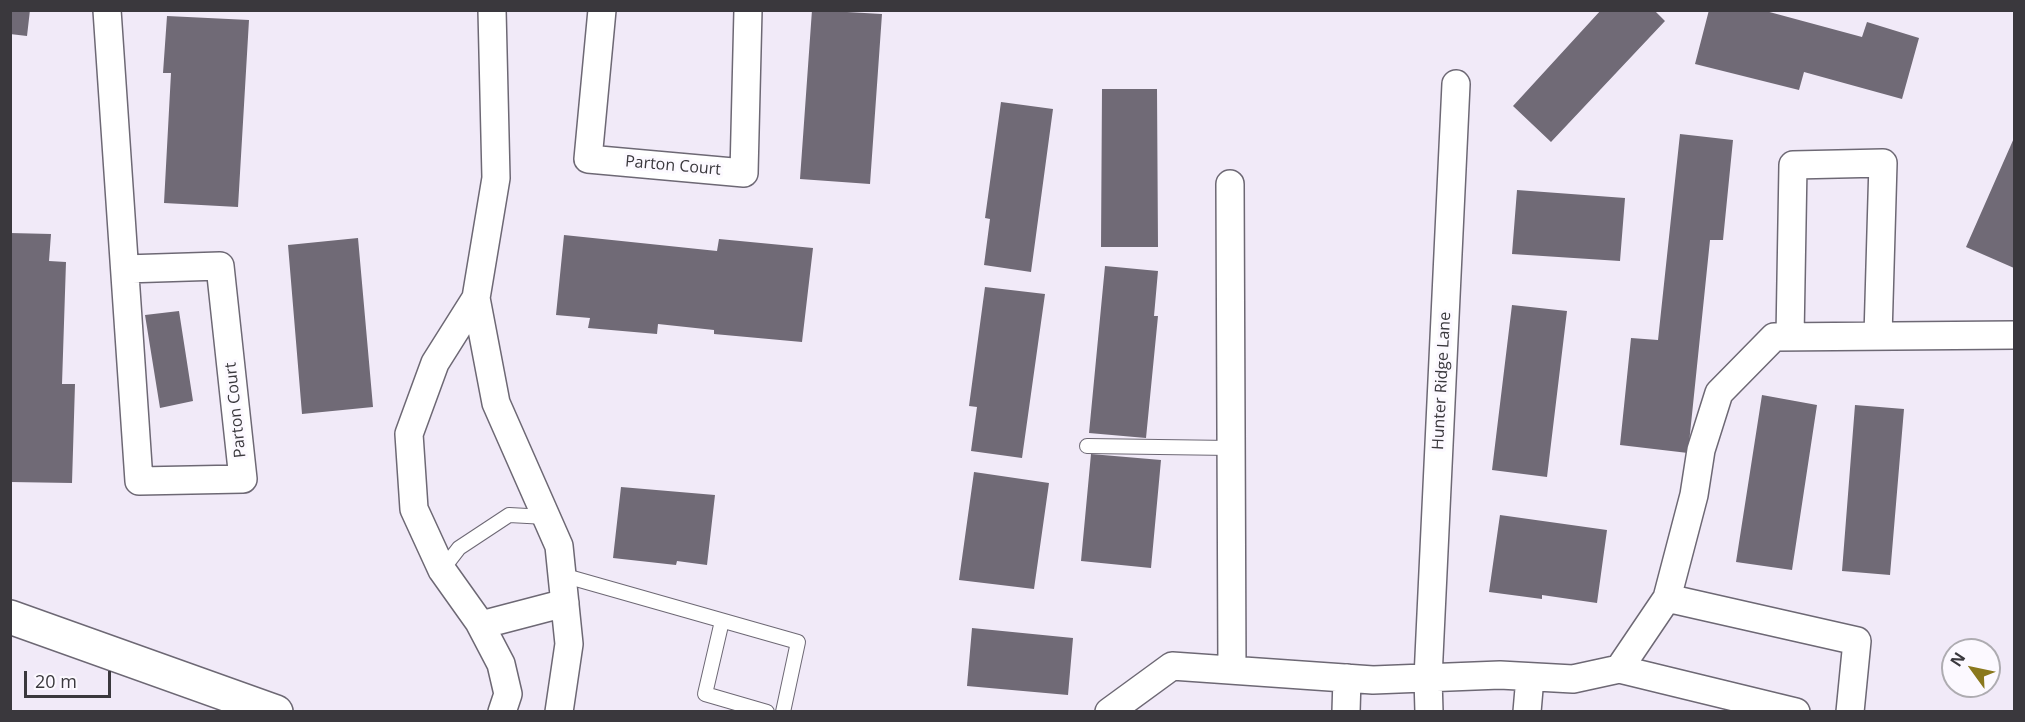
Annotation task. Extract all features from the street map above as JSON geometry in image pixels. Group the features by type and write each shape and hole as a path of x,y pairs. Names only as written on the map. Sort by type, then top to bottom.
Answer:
{"street":[{"name":"Parton Court","path":"107,10 139,481 243,479 220,266 125,269"},
{"path":"492,10 496,178 476,298 496,403 559,546 569,644 559,711"},
{"name":"Parton Court","path":"602,10 588,159 744,172 748,10"},
{"name":"Hunter Ridge Lane","path":"1429,711 1428,678 1456,84"},
{"path":"1790,337 1793,165 1882,163 1878,336"},
{"path":"1230,184 1233,670"},
{"path":"476,298 435,363 409,434 414,509 442,570 481,625 501,664 508,694 502,711"},
{"path":"1619,669 1667,598 1694,495 1701,450 1719,393 1774,337 2014,335"},
{"path":"1667,598 1857,641 1850,711"},
{"path":"481,625 565,603"},
{"path":"10,617 276,711"},
{"path":"1109,711 1172,666 1373,680 1500,675 1573,679 1619,669 1796,711"},
{"path":"1527,711 1530,677"},
{"path":"1346,711 1347,678"}],"lane":[{"path":"1087,446 1231,448"},
{"path":"442,570 459,548 509,515 546,517"},
{"path":"562,575 798,642 783,711"},
{"path":"722,621 705,694 767,711"}],"building":[{"path":"10,10 30,10 27,36 10,34"},
{"path":"812,10 882,14 870,184 800,179"},
{"path":"1601,10 1654,10 1665,21 1551,142 1513,106"},
{"path":"1709,10 1762,10 1862,37 1867,22 1919,38 1902,99 1804,72 1799,90 1695,64"},
{"path":"167,16 249,20 238,207 164,203 171,73 163,73"},
{"path":"1102,89 1157,89 1158,247 1101,247"},
{"path":"1001,102 1053,109 1031,272 984,265 990,219 985,218"},
{"path":"1680,134 1733,140 1723,240 1710,240 1688,453 1620,445 1631,338 1658,340"},
{"path":"2014,138 2014,268 1966,247"},
{"path":"1517,190 1625,198 1620,261 1512,254"},
{"path":"10,233 51,234 49,261 66,262 62,384 75,384 72,483 10,482"},
{"path":"564,235 717,251 719,239 813,248 802,342 714,334 714,330 658,324 657,334 588,328 590,318 556,315"},
{"path":"358,238 373,407 302,414 288,245"},
{"path":"1105,266 1158,271 1154,316 1158,316 1146,438 1089,433"},
{"path":"985,287 1045,294 1022,458 971,451 977,407 969,406"},
{"path":"1512,305 1567,311 1547,477 1492,470"},
{"path":"179,311 193,401 160,408 145,315"},
{"path":"1762,395 1817,405 1792,570 1736,562"},
{"path":"1855,405 1904,409 1890,575 1842,571"},
{"path":"1091,454 1161,460 1151,568 1081,561"},
{"path":"974,472 1049,483 1034,589 959,580"},
{"path":"621,487 715,495 707,565 677,561 676,565 613,558"},
{"path":"1500,515 1607,530 1597,603 1542,595 1542,599 1489,592"},
{"path":"972,628 1073,638 1068,695 967,686"}]}
